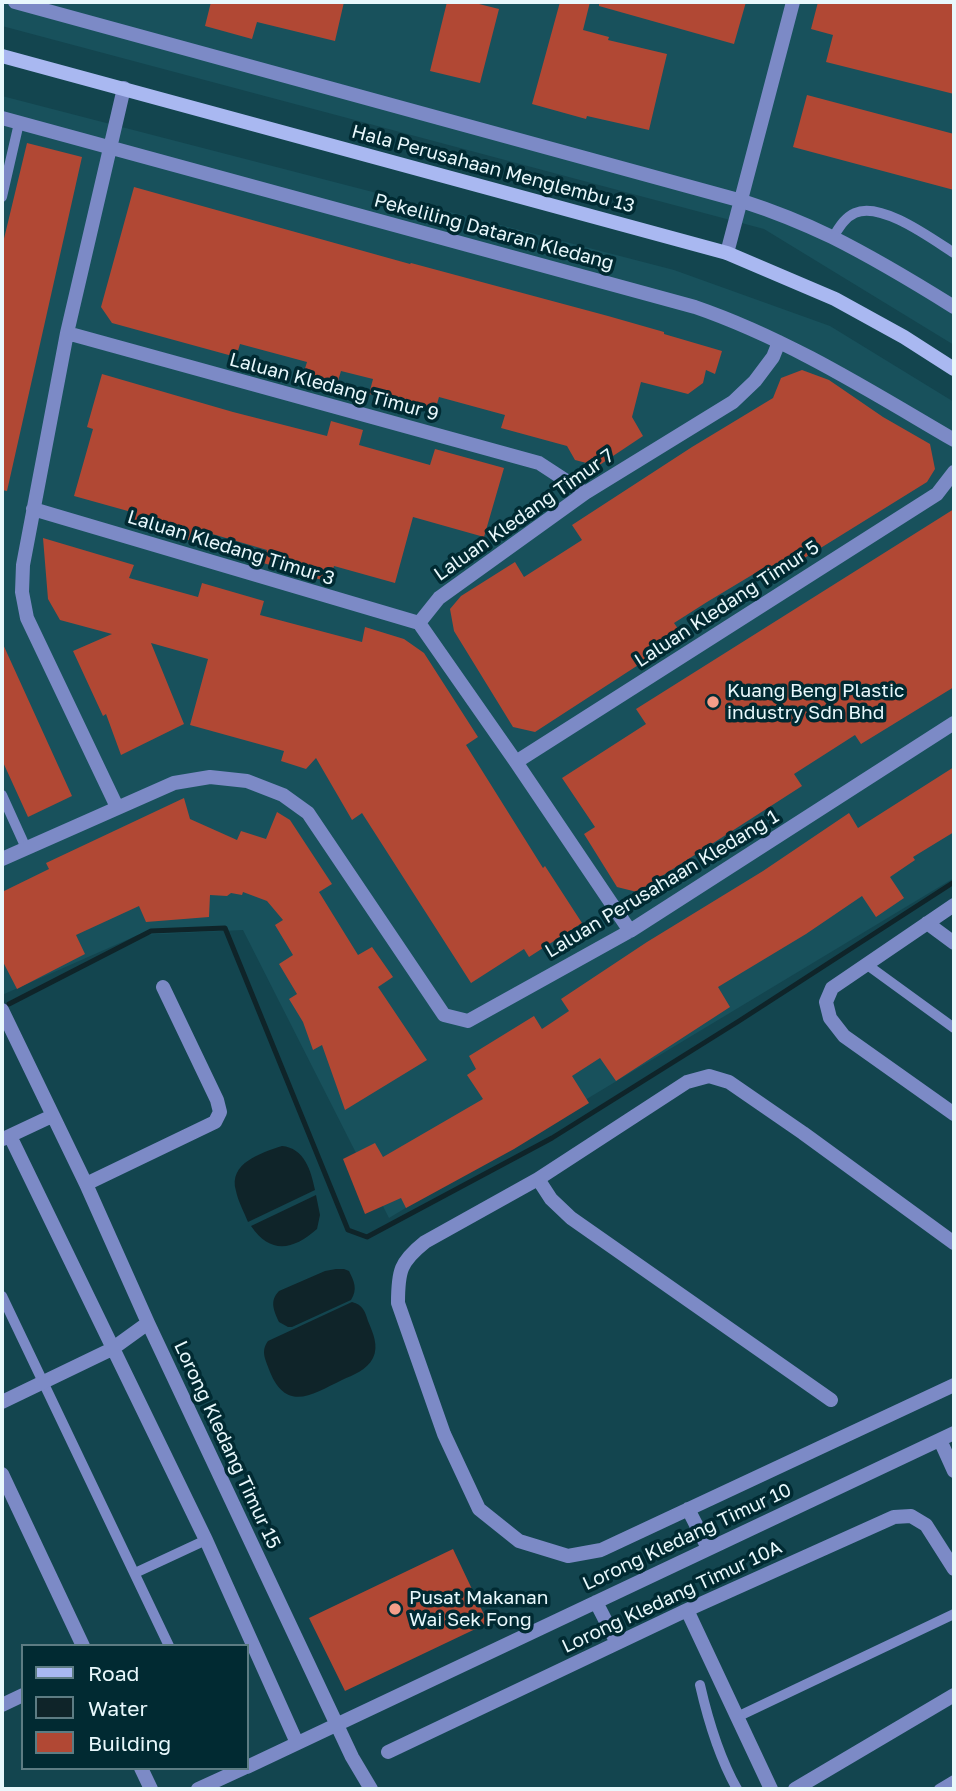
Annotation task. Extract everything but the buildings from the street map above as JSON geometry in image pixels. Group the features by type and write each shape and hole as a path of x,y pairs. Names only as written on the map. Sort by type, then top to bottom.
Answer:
{"street":[{"name":"Hala Perusahaan Menglembu 13","path":"15,2 742,201 833,237 954,307"},
{"path":"727,253 793,2"},
{"name":"Hala Perusahaan Menglembu 13","path":"2,56 727,253 835,299 904,337 954,369"},
{"path":"117,807 27,618 22,592 23,565 66,333 124,88"},
{"name":"Pekeliling Dataran Kledang","path":"2,118 728,318 814,359 954,440"},
{"name":"Laluan Kledang Timur 9","path":"66,333 539,463 585,493"},
{"name":"Laluan Kledang Timur 7","path":"419,623 439,597 585,493 733,402 755,381 773,357 779,342"},
{"name":"Laluan Kledang Timur 5","path":"516,762 937,494 954,472"},
{"name":"Laluan Kledang Timur 3","path":"33,509 419,623"},
{"path":"419,623 629,931"},
{"name":"Laluan Perusahaan Kledang 1","path":"2,859 174,783 210,777 247,781 283,795 308,813 443,1014 468,1021 629,931 954,723"},
{"path":"954,905 832,988 826,1002 830,1018 844,1036 954,1114"},
{"path":"927,923 954,943"},
{"path":"86,1184 215,1122 220,1112 217,1100 163,987"},
{"name":"Lorong Kledang Timur 15","path":"2,1010 86,1184 148,1323 352,1757 370,1789"},
{"path":"954,1243 740,1089 729,1082 709,1076 687,1082 538,1180 425,1242 401,1267 398,1285 398,1303 444,1434 479,1509 519,1541 568,1556 601,1550 954,1385"},
{"path":"52,1116 6,1138 206,1540 297,1743"},
{"path":"538,1180 551,1199 570,1218 831,1400"},
{"path":"2,1402 112,1349 148,1323"},
{"name":"Lorong Kledang Timur 10","path":"248,1767 954,1433"},
{"path":"940,1440 954,1471"},
{"path":"2,1474 82,1644"},
{"path":"688,1509 708,1548"},
{"name":"Lorong Kledang Timur 10A","path":"388,1752 687,1609 894,1517 911,1516 926,1525 954,1569"},
{"path":"596,1602 617,1643"},
{"path":"687,1609 771,1789"},
{"path":"795,1789 954,1695"},
{"path":"2,1705 21,1696"},
{"path":"142,1770 151,1789"},
{"name":"Lorong Kledang Timur 10","path":"198,1789 228,1772"}],"lane":[{"path":"2,197 19,122"},
{"path":"833,237 844,221 856,212 871,211 896,217 954,253"},
{"path":"2,795 26,848"},
{"path":"866,964 954,1028"},
{"path":"2,1296 168,1644"},
{"path":"135,1573 206,1540"},
{"path":"737,1717 954,1614"},
{"path":"700,1685 723,1760 737,1789"},
{"path":"939,1789 954,1780"}],"shaded area":[{"path":"2,2 954,2 954,345 764,229 2,26"},
{"path":"2,96 674,270 830,326 954,402 954,878 389,1218 243,930 138,935 2,995"}],"water":[{"path":"282,1146 296,1151 305,1161 315,1190 248,1222 236,1191 237,1173 256,1156"},
{"path":"316,1195 320,1215 317,1229 291,1245 266,1242 251,1226"},
{"path":"336,1269 349,1271 351,1275 355,1289 351,1300 292,1327 279,1322 273,1302 279,1291"},
{"path":"352,1302 359,1305 366,1314 375,1344 373,1358 355,1374 311,1394 302,1397 284,1393 277,1385 266,1360 264,1349 268,1341"}],"waterway":[{"path":"9,1004 151,931 225,928 348,1230 367,1237 552,1138 954,882"}],"place":[{"name":"Kuang Beng Plastic industry Sdn Bhd","path":"713,702"},
{"name":"Pusat Makanan Wai Sek Fong","path":"395,1609"}]}
